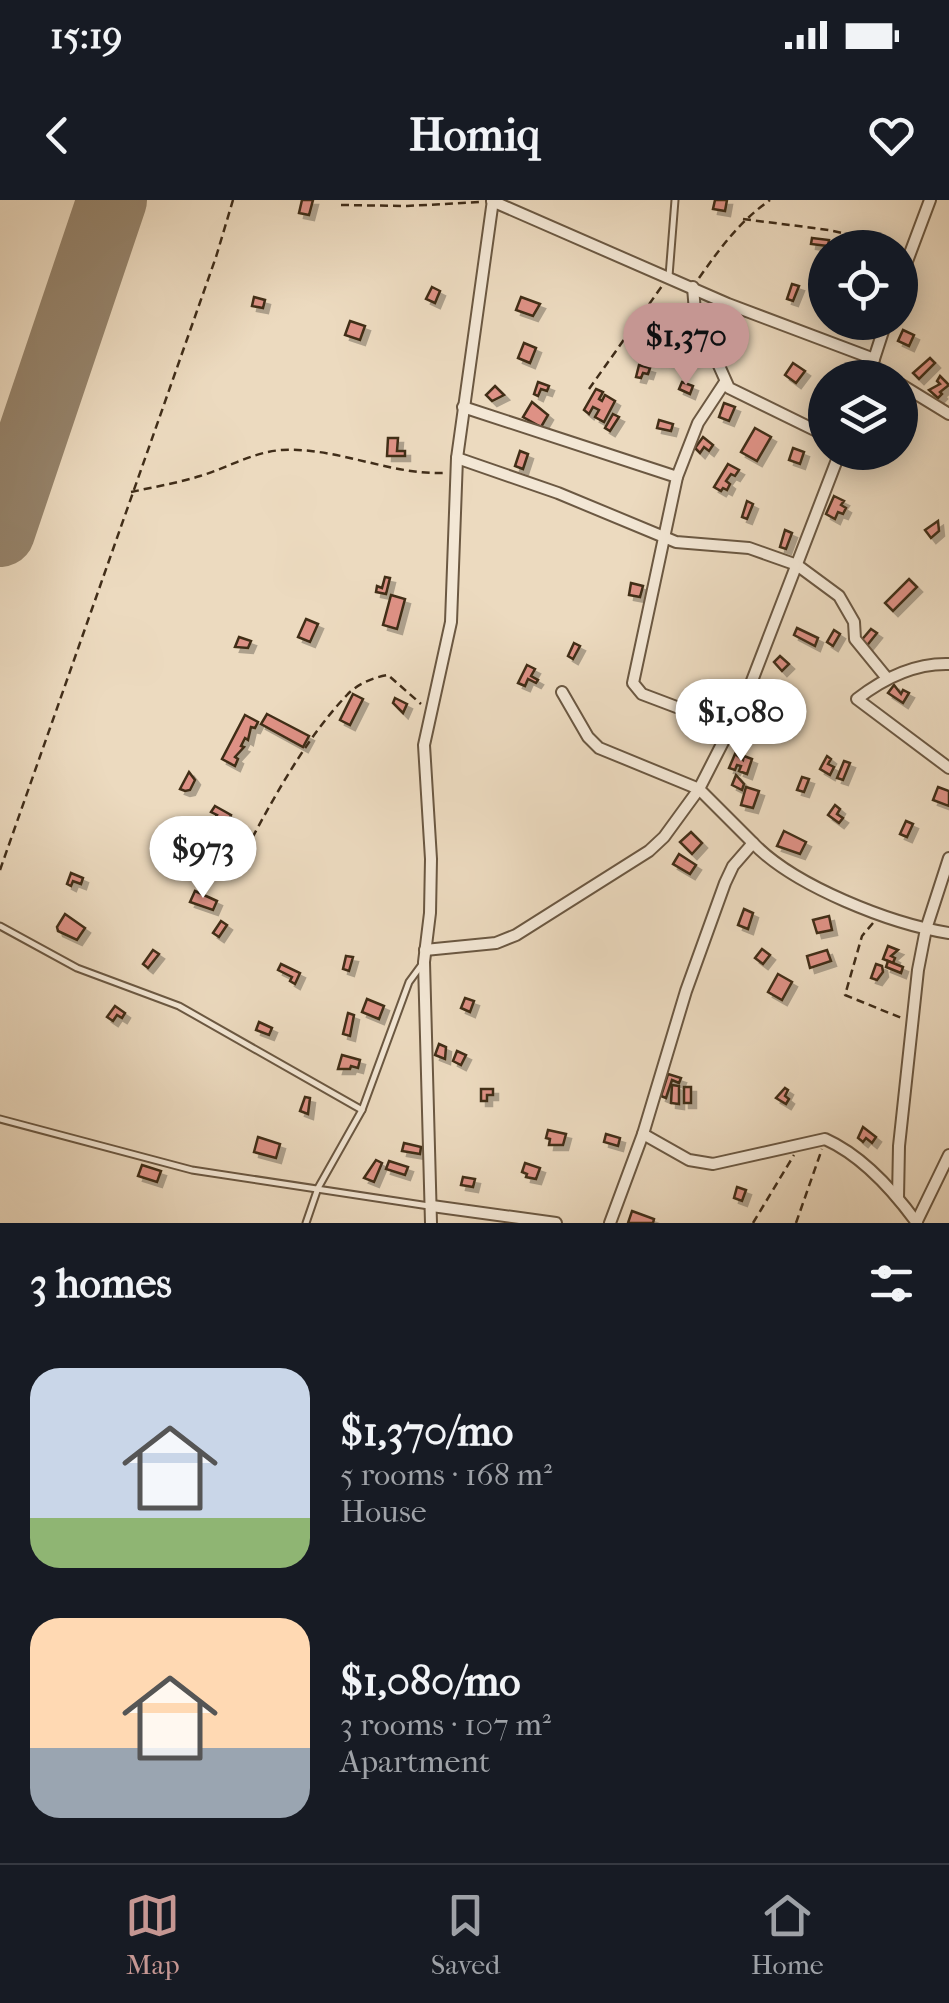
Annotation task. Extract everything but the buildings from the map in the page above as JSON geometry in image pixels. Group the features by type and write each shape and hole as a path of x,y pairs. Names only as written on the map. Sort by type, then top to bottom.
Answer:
{"street":[{"path":"432,1223 424,962 431,859 424,745 428,712 451,622 457,458 492,200 853,360"},
{"path":"918,230 930,200"},
{"path":"693,288 695,312 725,382 734,392 808,427"},
{"path":"725,382 698,424 677,477 634,683 642,694 732,728"},
{"path":"918,395 949,414"},
{"path":"463,407 677,477"},
{"path":"457,458 502,471 684,544 749,548 797,565 838,596 854,622 855,639 886,677"},
{"path":"425,950 496,944 516,935 649,851 664,837 699,789 732,728 833,470"},
{"path":"949,664 919,666 901,676 886,677 857,698 949,768"},
{"path":"562,692 588,738 599,748 699,789 753,844 783,867 880,915 949,933"},
{"path":"610,1223 719,898 734,866 753,844"},
{"path":"898,1198 899,1146 918,970 949,858"},
{"path":"643,1134 689,1160 712,1164 825,1139 855,1155 917,1223 949,1155"},
{"path":"432,1206 556,1223"}],"lane":[{"path":"668,276 675,200"},
{"path":"0,926 77,968 140,990 205,1020 362,1110"},
{"path":"306,1223 318,1188 362,1110 409,982 424,962"},
{"path":"0,1120 192,1170 432,1206"}],"path":[{"path":"0,870 233,200"},
{"path":"340,205 407,206 492,200"},
{"path":"693,288 726,238 770,200"},
{"path":"743,220 829,230"},
{"path":"589,390 668,276"},
{"path":"131,492 282,450 364,461 415,474 456,472"},
{"path":"234,872 284,784 349,692 375,677 388,675 428,712"},
{"path":"880,915 862,936 845,995 914,1023"},
{"path":"796,1223 825,1139"},
{"path":"753,1223 799,1145"}],"runway":[{"path":"0,532 112,200"}]}
